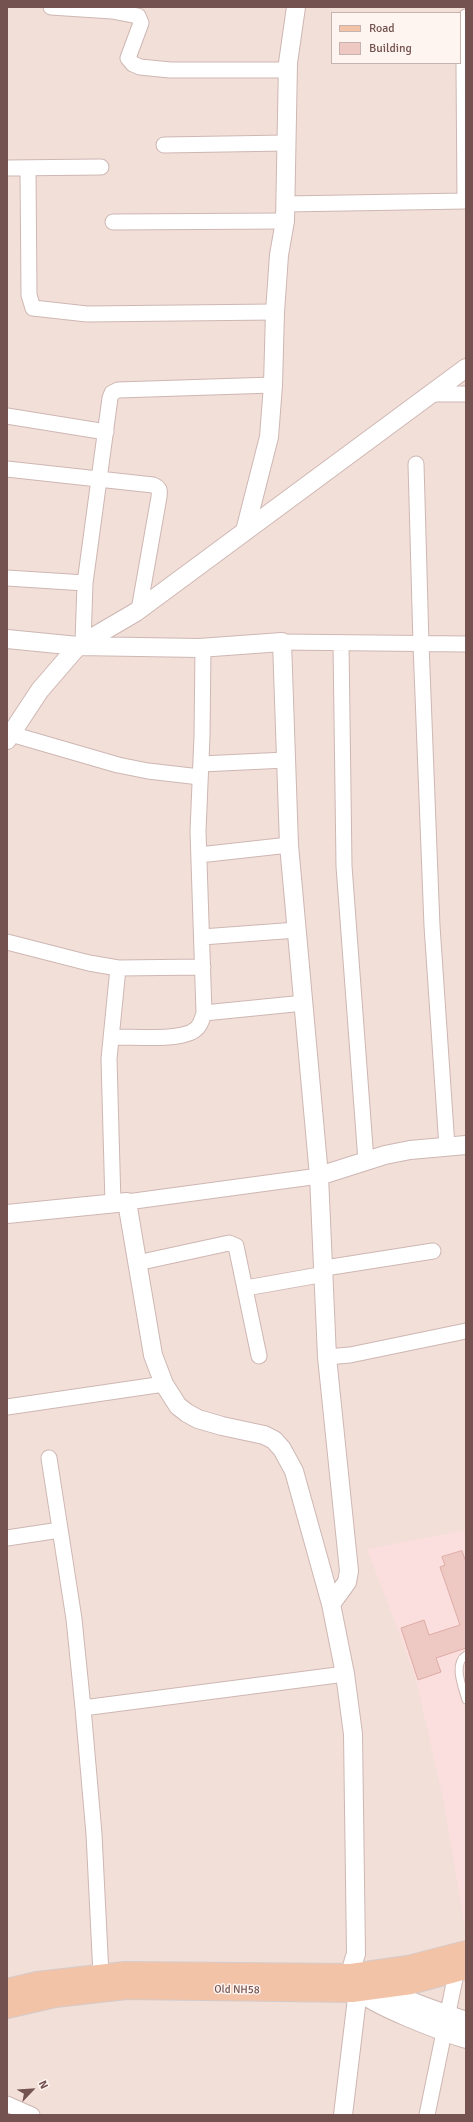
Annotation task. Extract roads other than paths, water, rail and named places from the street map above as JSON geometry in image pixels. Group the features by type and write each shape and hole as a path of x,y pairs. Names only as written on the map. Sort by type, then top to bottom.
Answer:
{"main road":[{"name":"Old NH58","path":"7,2007 62,1995 126,1988 365,1982 462,1961"},
{"name":"Old NH58","path":"7,1990 37,1983 125,1972 365,1982"}],"street":[{"path":"51,7 112,11 138,16 141,23 128,58 133,64 140,67 170,70 288,70"},
{"path":"245,531 267,448 273,385 275,312 285,213 288,70 291,31 296,7"},
{"path":"113,222 285,213 465,201 464,67 466,17"},
{"path":"164,145 286,143"},
{"path":"7,168 28,170 101,167"},
{"path":"28,170 29,295 33,308 87,314 275,312"},
{"path":"286,760 201,771 148,771 118,765 9,737 40,690 81,644 139,610 466,368"},
{"path":"81,644 85,583 110,398 112,393 118,390 273,385"},
{"path":"431,394 466,394"},
{"path":"7,416 106,432"},
{"path":"416,464 421,644 432,926 447,1146"},
{"path":"7,469 153,485 160,490 139,610"},
{"path":"7,578 85,583"},
{"path":"7,639 81,644 203,648 282,642 466,644"},
{"path":"282,642 289,845 319,1176 325,1271 327,1357 349,1571 347,1582 331,1604"},
{"path":"341,643 344,866 366,1161"},
{"path":"111,1037 175,1036 189,1034 197,1029 201,1023 204,1013 198,831 201,771 203,648"},
{"path":"199,855 289,845"},
{"path":"202,937 297,930"},
{"path":"7,942 89,963 118,968 203,967"},
{"path":"118,968 109,1059 120,1203 137,1263 153,1355 164,1384 176,1403 187,1413 198,1419 264,1435 274,1440 282,1449 294,1471 331,1604 345,1674 352,1734 356,1954 352,1965 365,1982 395,2012 444,2032 466,2039"},
{"path":"204,1013 304,1003"},
{"path":"7,1214 120,1203 319,1176 366,1161 410,1150 466,1145"},
{"path":"137,1263 233,1244 238,1249 259,1356"},
{"path":"246,1288 325,1271 433,1251"},
{"path":"327,1357 350,1355 466,1331"},
{"path":"7,1406 164,1384"},
{"path":"49,1458 74,1619 83,1708 94,1834 101,1975"},
{"path":"7,1538 60,1530"},
{"path":"83,1708 345,1674"},
{"path":"427,2115 447,2015 462,1961"},
{"path":"365,1982 447,2015 466,2021"},
{"path":"343,2115 365,1982"},
{"path":"7,2104 32,2115"}],"lane":[{"path":"466,1655 461,1659 459,1666 466,1700"}]}
